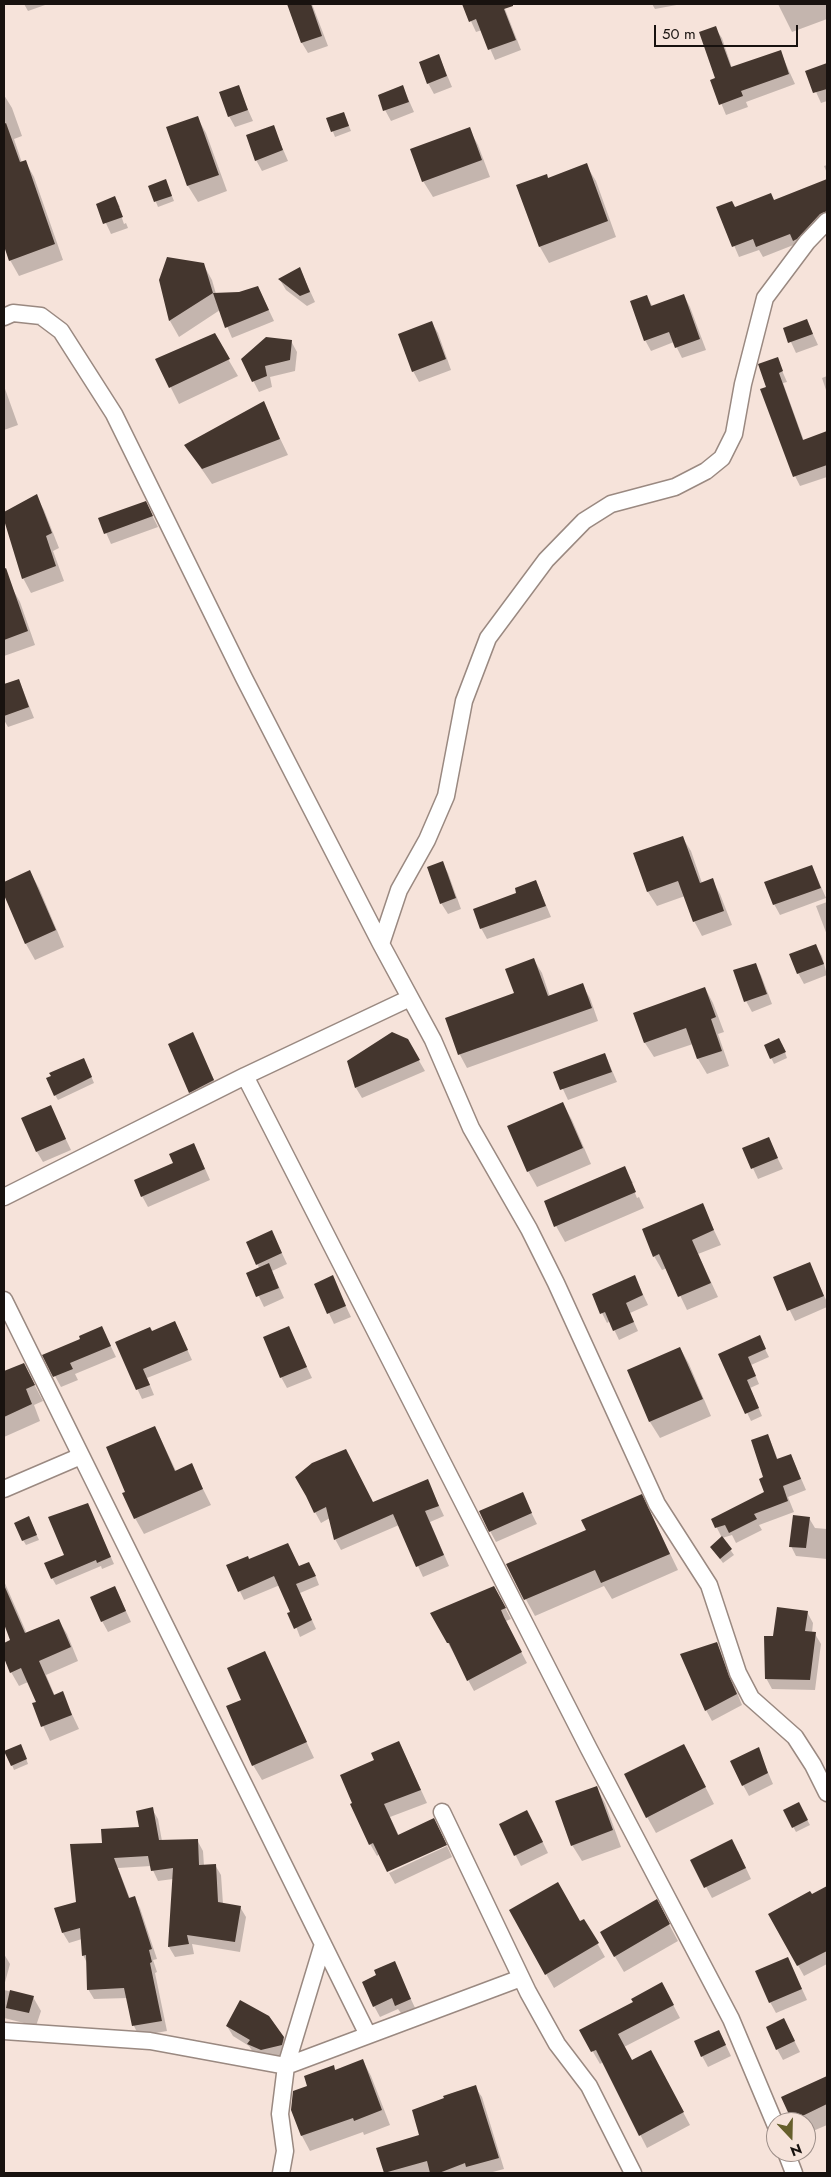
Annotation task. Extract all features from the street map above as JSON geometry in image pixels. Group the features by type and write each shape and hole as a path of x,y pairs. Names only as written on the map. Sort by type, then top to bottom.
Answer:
{"street":[{"path":"381,944 399,890 427,840 446,796 464,701 488,638 546,560 584,521 611,504 675,486 706,472 722,458 734,434 743,384 765,298 807,242 827,221"},
{"path":"4,317 13,313 41,316 61,330 114,414 244,678 381,944 433,1040 472,1128 529,1229 556,1282 657,1504 709,1585 738,1673 751,1698 795,1737 813,1765 827,1793"},
{"path":"4,1197 245,1076 410,998"},
{"path":"245,1076 589,1748 731,2019 770,2112"},
{"path":"4,1300 368,2035"},
{"path":"4,1489 81,1456"},
{"path":"442,1812 521,1978 557,2044 589,2086 633,2173"},
{"path":"281,2173 285,2151 280,2114 286,2066 324,1944"},
{"path":"4,2031 150,2041 286,2066 521,1978"}],"building":[{"path":"287,4 311,4 322,36 301,43"},
{"path":"462,4 513,4 513,6 504,9 516,40 488,50 476,19 469,22"},
{"path":"716,26 731,67 781,50 789,74 741,91 743,96 719,105 710,80 715,78 699,32"},
{"path":"439,54 447,76 427,84 419,62"},
{"path":"827,63 827,89 813,93 805,71"},
{"path":"239,85 248,110 228,117 219,92"},
{"path":"403,85 409,102 383,111 378,95"},
{"path":"344,112 349,126 331,132 326,118"},
{"path":"198,116 219,175 187,186 166,127"},
{"path":"6,123 20,162 26,160 55,244 9,261 4,246 4,124"},
{"path":"274,125 283,150 255,161 246,135"},
{"path":"470,127 482,160 422,182 410,149"},
{"path":"587,163 608,221 539,247 516,185 547,174 548,178"},
{"path":"166,179 172,196 154,202 148,186"},
{"path":"827,179 827,211 820,214 797,239 793,241 790,234 756,247 753,239 732,247 716,207 732,201 735,207 771,193 774,200"},
{"path":"115,196 123,217 103,224 96,204"},
{"path":"167,257 204,263 213,293 169,321 159,280"},
{"path":"300,267 310,292 300,296 278,279"},
{"path":"258,286 269,310 225,328 213,293 239,292"},
{"path":"684,294 700,339 675,348 669,332 644,341 630,301 647,295 651,306"},
{"path":"807,319 813,334 788,343 783,328"},
{"path":"432,321 446,359 412,372 398,334"},
{"path":"215,333 230,359 169,388 155,359"},
{"path":"266,337 292,340 290,360 265,366 267,376 252,382 241,359"},
{"path":"778,357 783,371 779,373 803,440 827,431 827,465 793,477 760,389 766,387 758,364"},
{"path":"264,401 280,439 202,469 184,445"},
{"path":"37,494 52,533 46,536 56,566 22,579 4,520 4,512"},
{"path":"146,501 153,516 104,534 98,518"},
{"path":"6,568 28,631 4,640 4,569"},
{"path":"19,679 29,707 4,716 4,684"},
{"path":"683,836 700,883 713,878 724,911 693,922 678,881 647,892 633,853"},
{"path":"443,861 456,898 440,904 427,867"},
{"path":"812,865 821,888 773,905 764,882"},
{"path":"30,870 56,930 25,944 4,895 4,882"},
{"path":"536,880 546,906 480,929 473,909 516,893 515,888"},
{"path":"816,944 824,964 797,974 789,954"},
{"path":"534,958 548,996 583,983 592,1008 458,1055 445,1018 514,993 505,969"},
{"path":"756,963 767,994 744,1002 733,970"},
{"path":"705,987 716,1017 711,1019 722,1051 697,1059 686,1028 644,1043 633,1013"},
{"path":"193,1032 214,1080 189,1093 168,1044"},
{"path":"392,1032 408,1039 420,1060 355,1088 347,1061"},
{"path":"779,1038 786,1052 770,1059 764,1045"},
{"path":"605,1053 612,1072 560,1090 553,1072"},
{"path":"84,1058 92,1077 54,1096 46,1078 51,1076 49,1073"},
{"path":"563,1102 583,1148 527,1172 507,1126"},
{"path":"51,1105 66,1139 36,1152 21,1118"},
{"path":"769,1137 778,1158 751,1169 742,1148"},
{"path":"194,1143 205,1169 141,1197 134,1180 173,1163 169,1154"},
{"path":"625,1166 636,1192 554,1227 544,1201"},
{"path":"703,1203 714,1230 692,1240 711,1283 678,1297 659,1254 653,1257 642,1229"},
{"path":"272,1230 282,1253 256,1265 246,1242"},
{"path":"810,1262 824,1296 787,1311 773,1277"},
{"path":"269,1263 279,1288 256,1297 246,1273"},
{"path":"333,1275 346,1306 327,1314 314,1284"},
{"path":"635,1275 643,1295 626,1303 634,1322 613,1331 605,1312 600,1314 592,1294"},
{"path":"175,1321 188,1350 143,1369 150,1385 136,1390 115,1342 150,1327 152,1331"},
{"path":"102,1326 111,1346 70,1363 73,1369 53,1377 42,1355 80,1339 79,1336"},
{"path":"289,1326 307,1367 280,1378 263,1337"},
{"path":"760,1335 766,1349 748,1357 756,1376 747,1380 759,1408 745,1414 718,1354"},
{"path":"680,1347 703,1399 649,1422 627,1370"},
{"path":"24,1363 35,1385 26,1389 32,1404 4,1417 4,1371"},
{"path":"155,1426 175,1471 192,1463 203,1489 134,1519 122,1493 125,1492 106,1447"},
{"path":"768,1434 777,1459 791,1454 801,1479 783,1486 788,1501 754,1514 757,1519 729,1533 725,1525 715,1528 711,1519 764,1492 759,1479 763,1477 751,1440"},
{"path":"346,1449 373,1502 428,1479 439,1506 425,1511 444,1555 416,1567 393,1514 334,1540 326,1507 314,1513 295,1477 312,1463"},
{"path":"523,1492 532,1513 489,1532 479,1511"},
{"path":"642,1494 670,1554 601,1583 595,1570 524,1600 506,1564 586,1530 581,1520"},
{"path":"88,1503 111,1557 97,1563 96,1560 51,1579 44,1563 64,1555 48,1517"},
{"path":"793,1515 810,1517 806,1548 789,1547"},
{"path":"29,1516 37,1535 22,1541 14,1523"},
{"path":"722,1536 732,1549 720,1559 710,1547"},
{"path":"288,1543 299,1566 309,1562 316,1576 296,1584 312,1620 294,1629 287,1613 290,1612 274,1576 238,1592 226,1565 248,1556 249,1559"},
{"path":"4,1585 25,1633 59,1619 71,1647 39,1661 54,1695 63,1691 72,1715 41,1727 32,1703 36,1702 21,1668 10,1673 4,1658 4,1643 10,1640 4,1624"},
{"path":"115,1586 126,1611 101,1622 90,1597"},
{"path":"494,1586 506,1608 501,1610 522,1652 467,1681 449,1643 447,1643 430,1613"},
{"path":"777,1607 808,1611 805,1631 816,1632 810,1680 765,1679 764,1636 773,1636"},
{"path":"717,1642 737,1694 705,1711 680,1654"},
{"path":"265,1651 307,1742 252,1766 226,1706 241,1700 227,1668"},
{"path":"399,1741 421,1790 384,1804 398,1835 434,1818 447,1845 387,1872 373,1843 369,1845 350,1804 352,1803 340,1775 374,1760 371,1753"},
{"path":"21,1744 27,1759 11,1766 4,1751"},
{"path":"684,1744 706,1787 646,1818 624,1774"},
{"path":"759,1747 768,1773 742,1786 730,1761"},
{"path":"597,1786 613,1830 571,1846 555,1801"},
{"path":"799,1802 808,1820 792,1828 783,1810"},
{"path":"153,1807 159,1840 198,1839 199,1865 216,1864 218,1902 241,1906 235,1942 187,1935 189,1944 168,1947 173,1868 151,1871 148,1856 114,1858 129,1898 135,1896 152,1949 149,1950 152,1962 150,1963 162,2021 132,2026 124,1988 87,1990 86,1955 82,1956 80,1928 62,1933 54,1908 76,1902 70,1844 102,1843 101,1829 139,1827 136,1811"},
{"path":"527,1810 543,1842 514,1856 499,1824"},
{"path":"732,1839 746,1868 704,1888 690,1860"},
{"path":"558,1882 580,1921 584,1919 599,1943 545,1975 509,1910"},
{"path":"827,1886 827,1951 797,1966 768,1914 810,1891 812,1894"},
{"path":"657,1899 670,1924 614,1957 600,1932"},
{"path":"788,1957 802,1989 769,2003 755,1971"},
{"path":"395,1961 411,1999 395,2006 392,1998 373,2007 362,1982 376,1975 374,1970"},
{"path":"662,1982 674,2005 618,2034 632,2060 651,2050 684,2112 639,2136 596,2050 591,2052 579,2030 633,2002 631,1999"},
{"path":"10,1990 34,1996 29,2013 6,2008"},
{"path":"240,2000 269,2016 284,2037 282,2045 261,2050 247,2044 250,2040 226,2026"},
{"path":"784,2018 795,2041 776,2050 766,2027"},
{"path":"719,2030 726,2045 701,2057 694,2041"},
{"path":"363,2059 382,2110 354,2121 353,2118 301,2136 291,2110 293,2091 307,2086 304,2076 334,2065 335,2070"},
{"path":"827,2076 827,2104 811,2112 788,2112 781,2097"},
{"path":"476,2085 499,2158 466,2167 465,2163 439,2173 430,2173 427,2161 384,2173 376,2148 419,2135 412,2110 444,2098 443,2096"}]}
